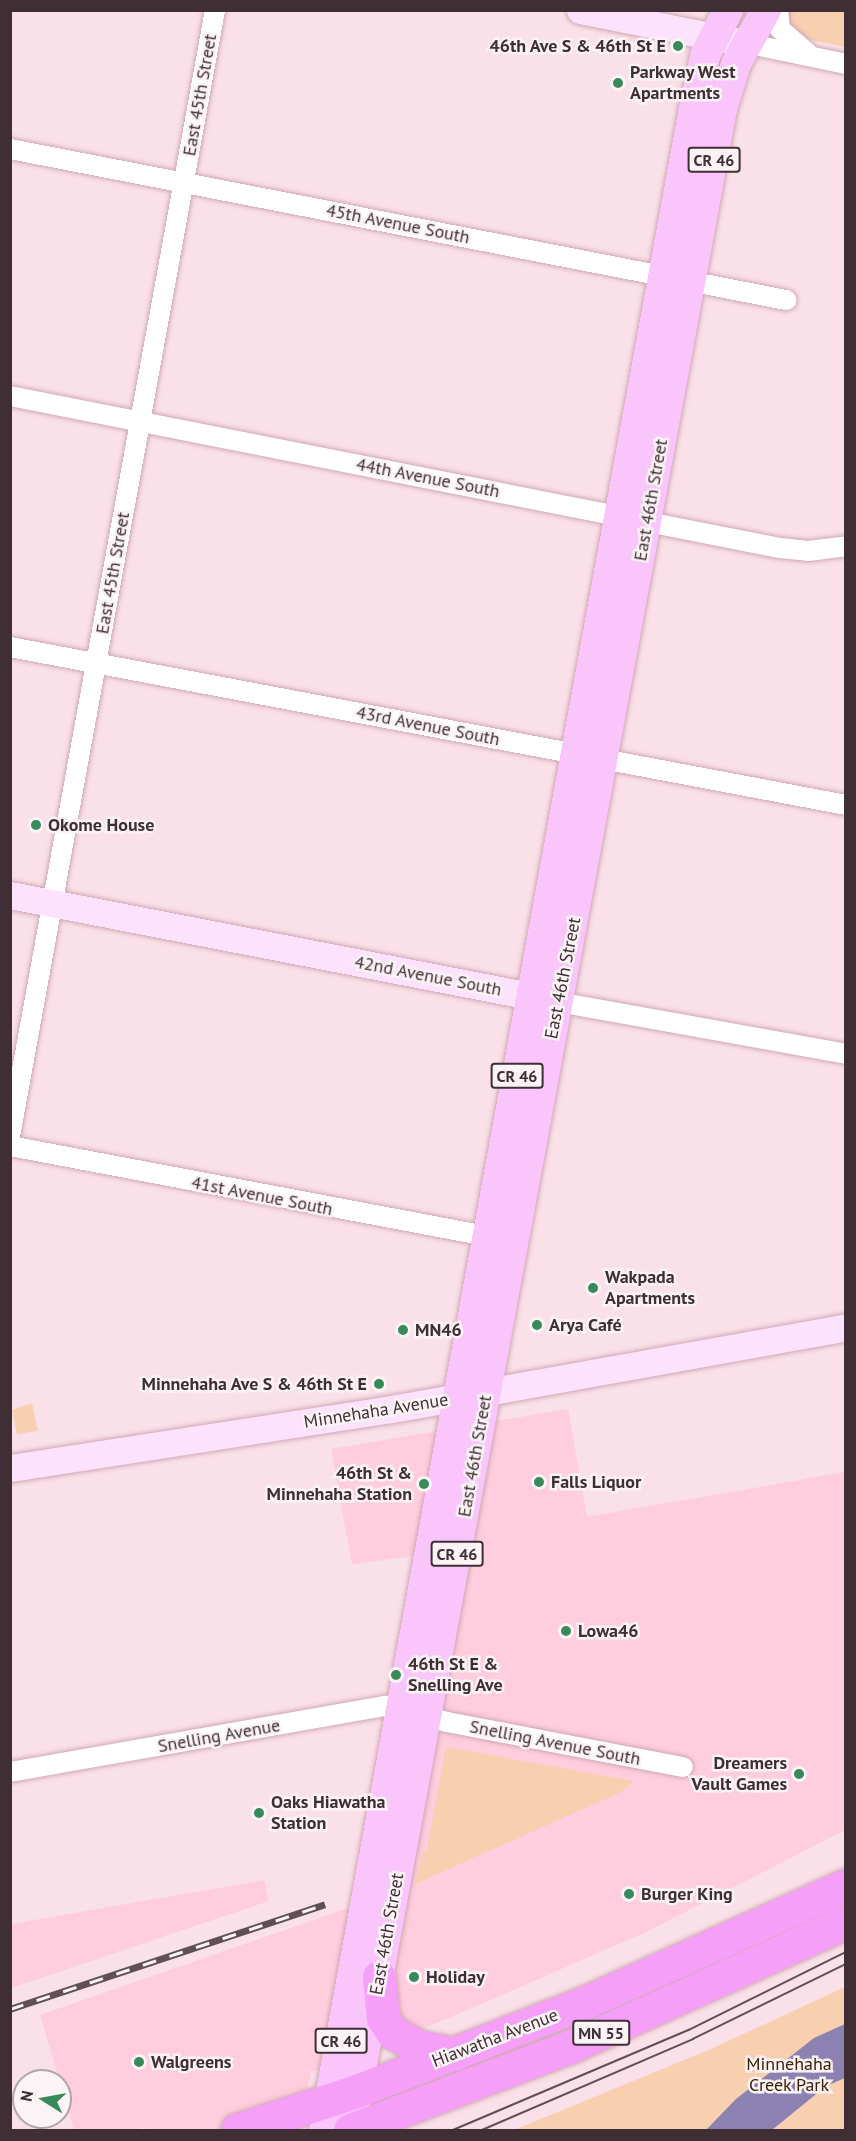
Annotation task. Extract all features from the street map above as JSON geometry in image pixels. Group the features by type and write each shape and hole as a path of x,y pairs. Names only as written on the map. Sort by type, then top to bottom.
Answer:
{"highway":[{"name":"Hiawatha Avenue","path":"237,2130 337,2107 455,2054 660,1970 846,1885"},
{"name":"Hiawatha Avenue","path":"350,2130 576,2044 846,1922"},
{"path":"379,1977 382,2018 392,2032 419,2047 455,2054"}],"main road":[{"name":"East 46th Street","path":"678,277 695,103 714,24 728,10"},
{"name":"East 46th Street","path":"337,2107 379,1977 457,1398 500,1239 678,277 722,109 745,43 766,10"},
{"name":"East 46th Street","path":"350,2130 337,2107 414,1712 486,1392 500,1239"}],"street":[{"name":"East 45th Street","path":"10,1136 215,10"},
{"path":"580,10 714,24 745,43 846,64"},
{"path":"778,10 780,29 815,58"},
{"name":"45th Avenue South","path":"10,149 678,277 786,300"},
{"name":"44th Avenue South","path":"10,396 634,517 780,548 808,551 846,546"},
{"name":"43rd Avenue South","path":"10,647 846,805"},
{"name":"42nd Avenue South","path":"10,895 545,999 846,1054"},
{"name":"41st Avenue South","path":"10,1146 500,1239"},
{"name":"Minnehaha Avenue","path":"10,1468 457,1398 846,1327"},
{"name":"Snelling Avenue","path":"10,1772 385,1706 414,1712"},
{"name":"Snelling Avenue South","path":"414,1712 683,1767"}],"shaded area":[{"path":"568,1409 587,1517 845,1472 845,1830 644,1933 447,2019 311,2072 299,2130 146,2130 146,2127 133,2130 74,2130 72,2069 56,2069 40,2015 403,1889 467,1547 352,1565 331,1449"},
{"path":"264,1880 269,1901 11,1988 11,1924"},
{"path":"845,2024 845,2078 826,2086 772,2130 706,2130 736,2099 814,2038"}],"green space":[{"path":"786,10 845,11 845,47 801,38 791,31"},
{"path":"32,1403 38,1431 17,1434 12,1410"},
{"path":"446,1747 634,1781 621,1792 415,1884 423,1852 427,1849"},
{"name":"Minnehaha Creek Park","path":"845,1987 845,2130 514,2130 711,2049"}],"tram line":[{"path":"453,2130 689,2030 846,1952"},
{"path":"482,2130 693,2039 846,1964"}],"railway":[{"path":"10,2009 325,1904"}],"place":[{"name":"46th Ave S & 46th St E","path":"678,46"},
{"name":"Parkway West Apartments","path":"618,83"},
{"name":"Okome House","path":"36,825"},
{"name":"Wakpada Apartments","path":"593,1288"},
{"name":"Arya Café","path":"537,1325"},
{"name":"MN46","path":"403,1330"},
{"name":"Minnehaha Ave S & 46th St E","path":"379,1384"},
{"name":"Falls Liquor","path":"539,1482"},
{"name":"46th St & Minnehaha Station","path":"424,1484"},
{"name":"Lowa46","path":"566,1631"},
{"name":"46th St E & Snelling Ave","path":"396,1675"},
{"name":"Dreamers Vault Games","path":"799,1774"},
{"name":"Oaks Hiawatha Station","path":"259,1813"},
{"name":"Burger King","path":"629,1894"},
{"name":"Holiday","path":"414,1977"},
{"name":"Walgreens","path":"139,2062"}]}
